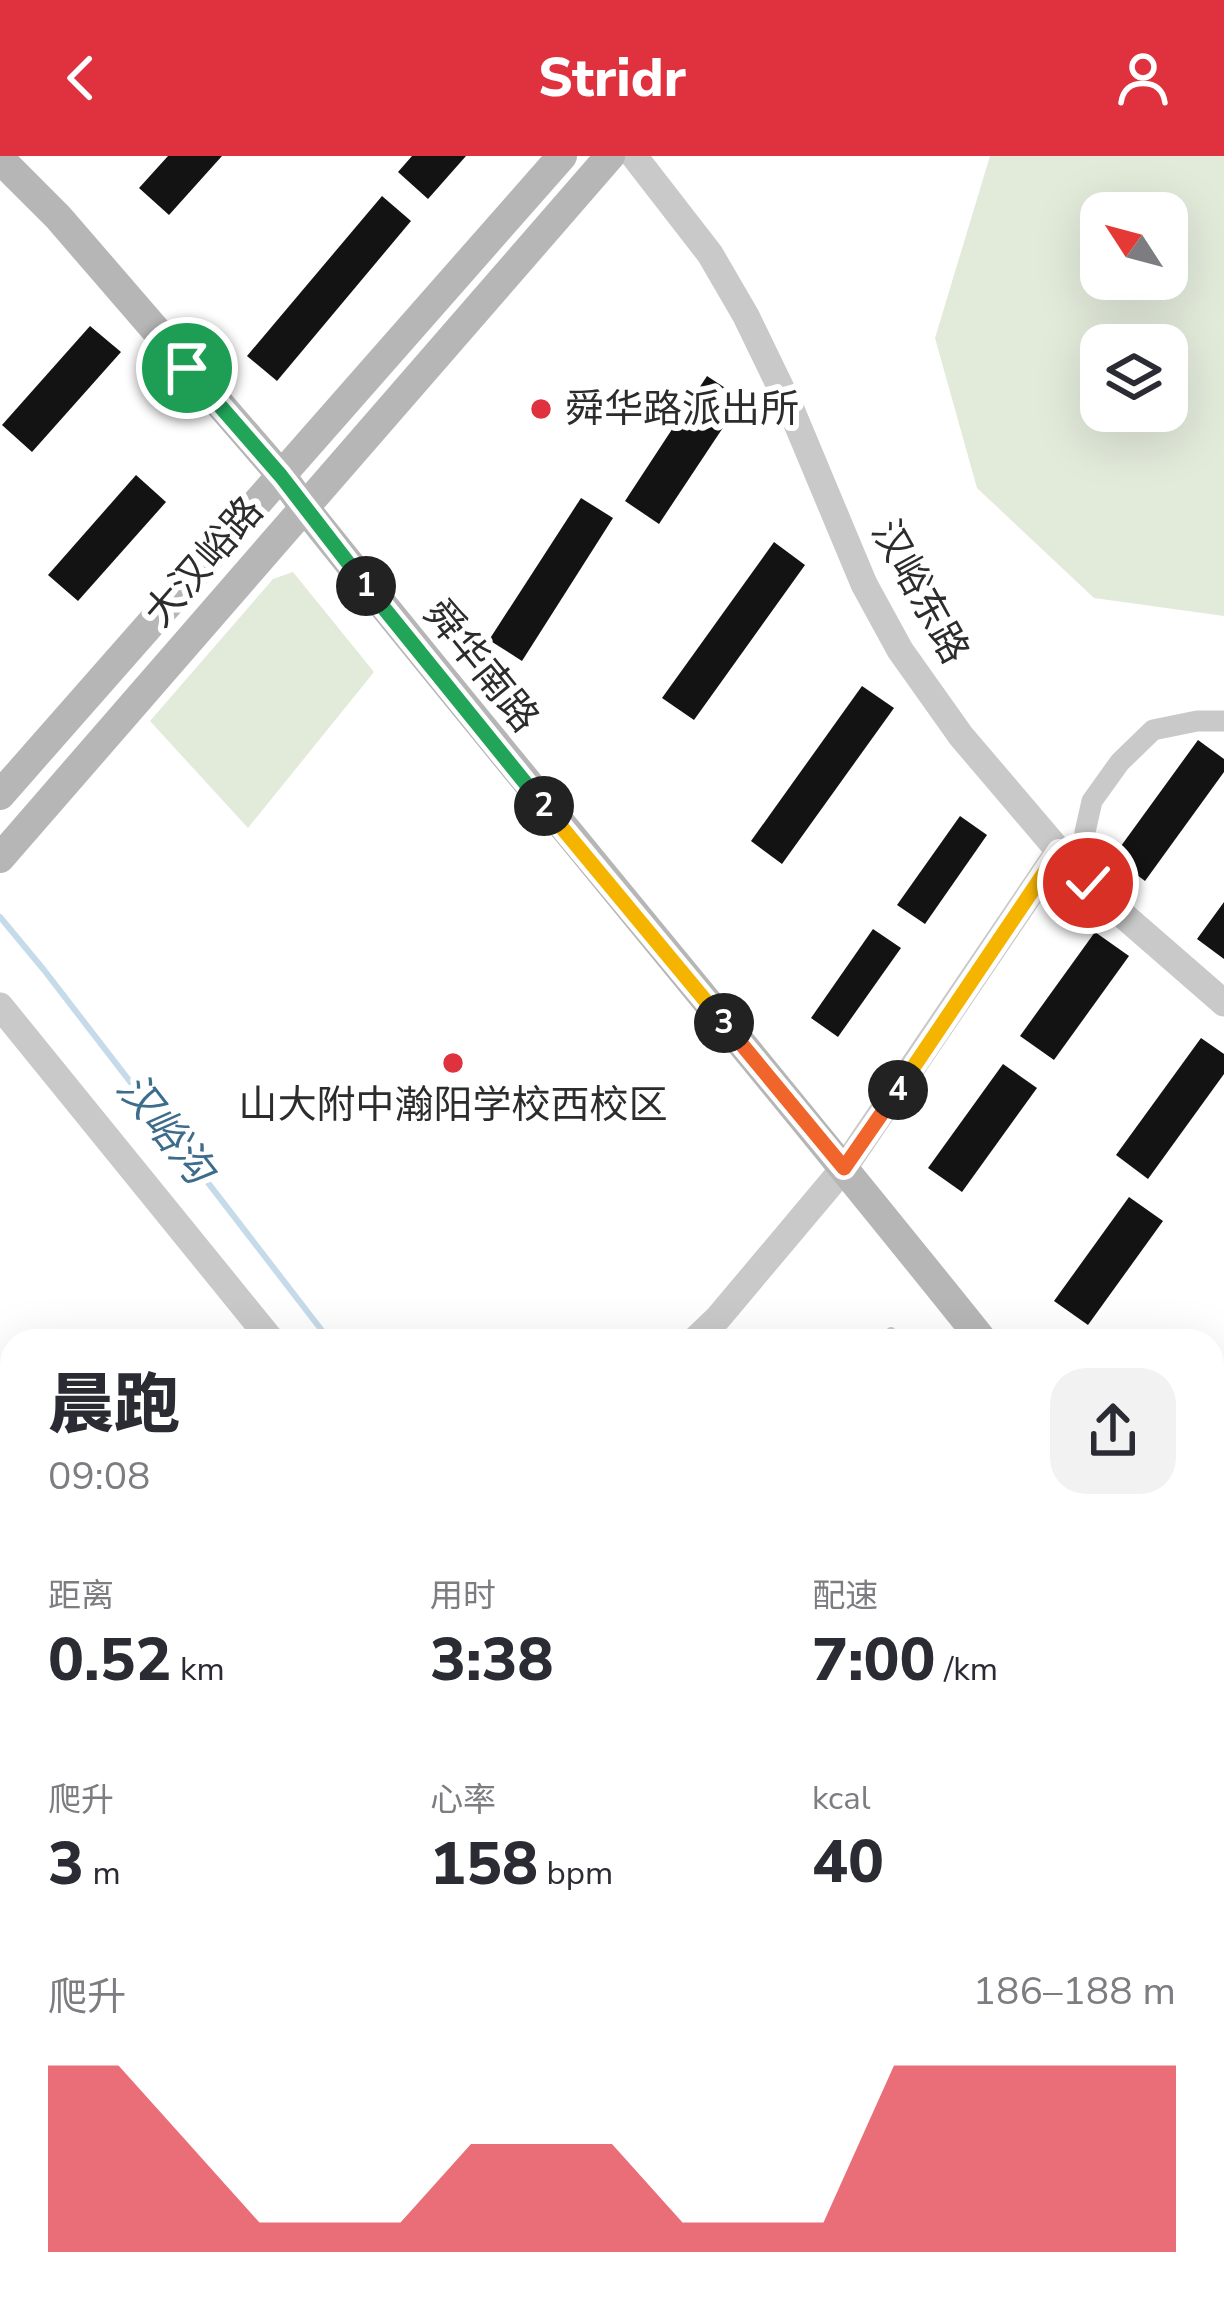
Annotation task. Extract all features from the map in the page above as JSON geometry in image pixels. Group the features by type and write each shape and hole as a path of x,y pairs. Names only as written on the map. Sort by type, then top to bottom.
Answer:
{"main road":[{"name":"大汉峪路","path":"0,795 562,156"},
{"name":"大汉峪路","path":"0,858 610,156"},
{"name":"舜华南路","path":"0,159 58,217 281,476 492,743 973,1329"}],"street":[{"name":"汉峪东路","path":"634,156 710,254 746,316 864,584 900,650 961,736 1088,883 1224,1003"},
{"path":"1088,883 1085,832 1092,801 1120,762 1153,730 1224,721"},
{"path":"707,1329 844,1168 1059,851"},
{"path":"0,1006 262,1329"}],"green space":[{"path":"990,156 1224,156 1224,616 1094,598 977,488 935,338"},
{"path":"293,572 374,672 248,828 150,721 273,579"}],"building":[{"path":"168,156 222,156 169,215 139,188"},
{"path":"412,156 466,156 428,199 398,172"},
{"path":"382,196 411,221 277,381 247,356"},
{"path":"90,326 121,352 32,452 2,425"},
{"path":"707,376 742,399 659,524 625,501"},
{"path":"136,475 166,502 78,601 48,575"},
{"path":"581,498 613,518 522,661 489,640"},
{"path":"774,542 805,565 694,720 662,698"},
{"path":"862,686 894,708 782,864 751,841"},
{"path":"1198,740 1224,759 1224,772 1145,881 1113,857"},
{"path":"960,816 987,835 925,924 897,905"},
{"path":"1224,902 1224,959 1197,939"},
{"path":"873,929 901,948 838,1037 811,1018"},
{"path":"1095,932 1129,956 1054,1060 1020,1036"},
{"path":"1201,1038 1224,1054 1224,1074 1148,1179 1116,1155"},
{"path":"1003,1064 1037,1088 962,1192 928,1168"},
{"path":"1129,1197 1163,1221 1088,1325 1054,1301"}],"waterway":[{"name":"汉峪沟","path":"0,917 321,1329"}],"place":[{"name":"舜华路派出所","path":"541,409"},
{"name":"山大附中瀚阳学校西校区","path":"453,1063"}],"route":[{"path":"187,368 281,476 492,743 844,1168 1059,851 1088,883"}]}
